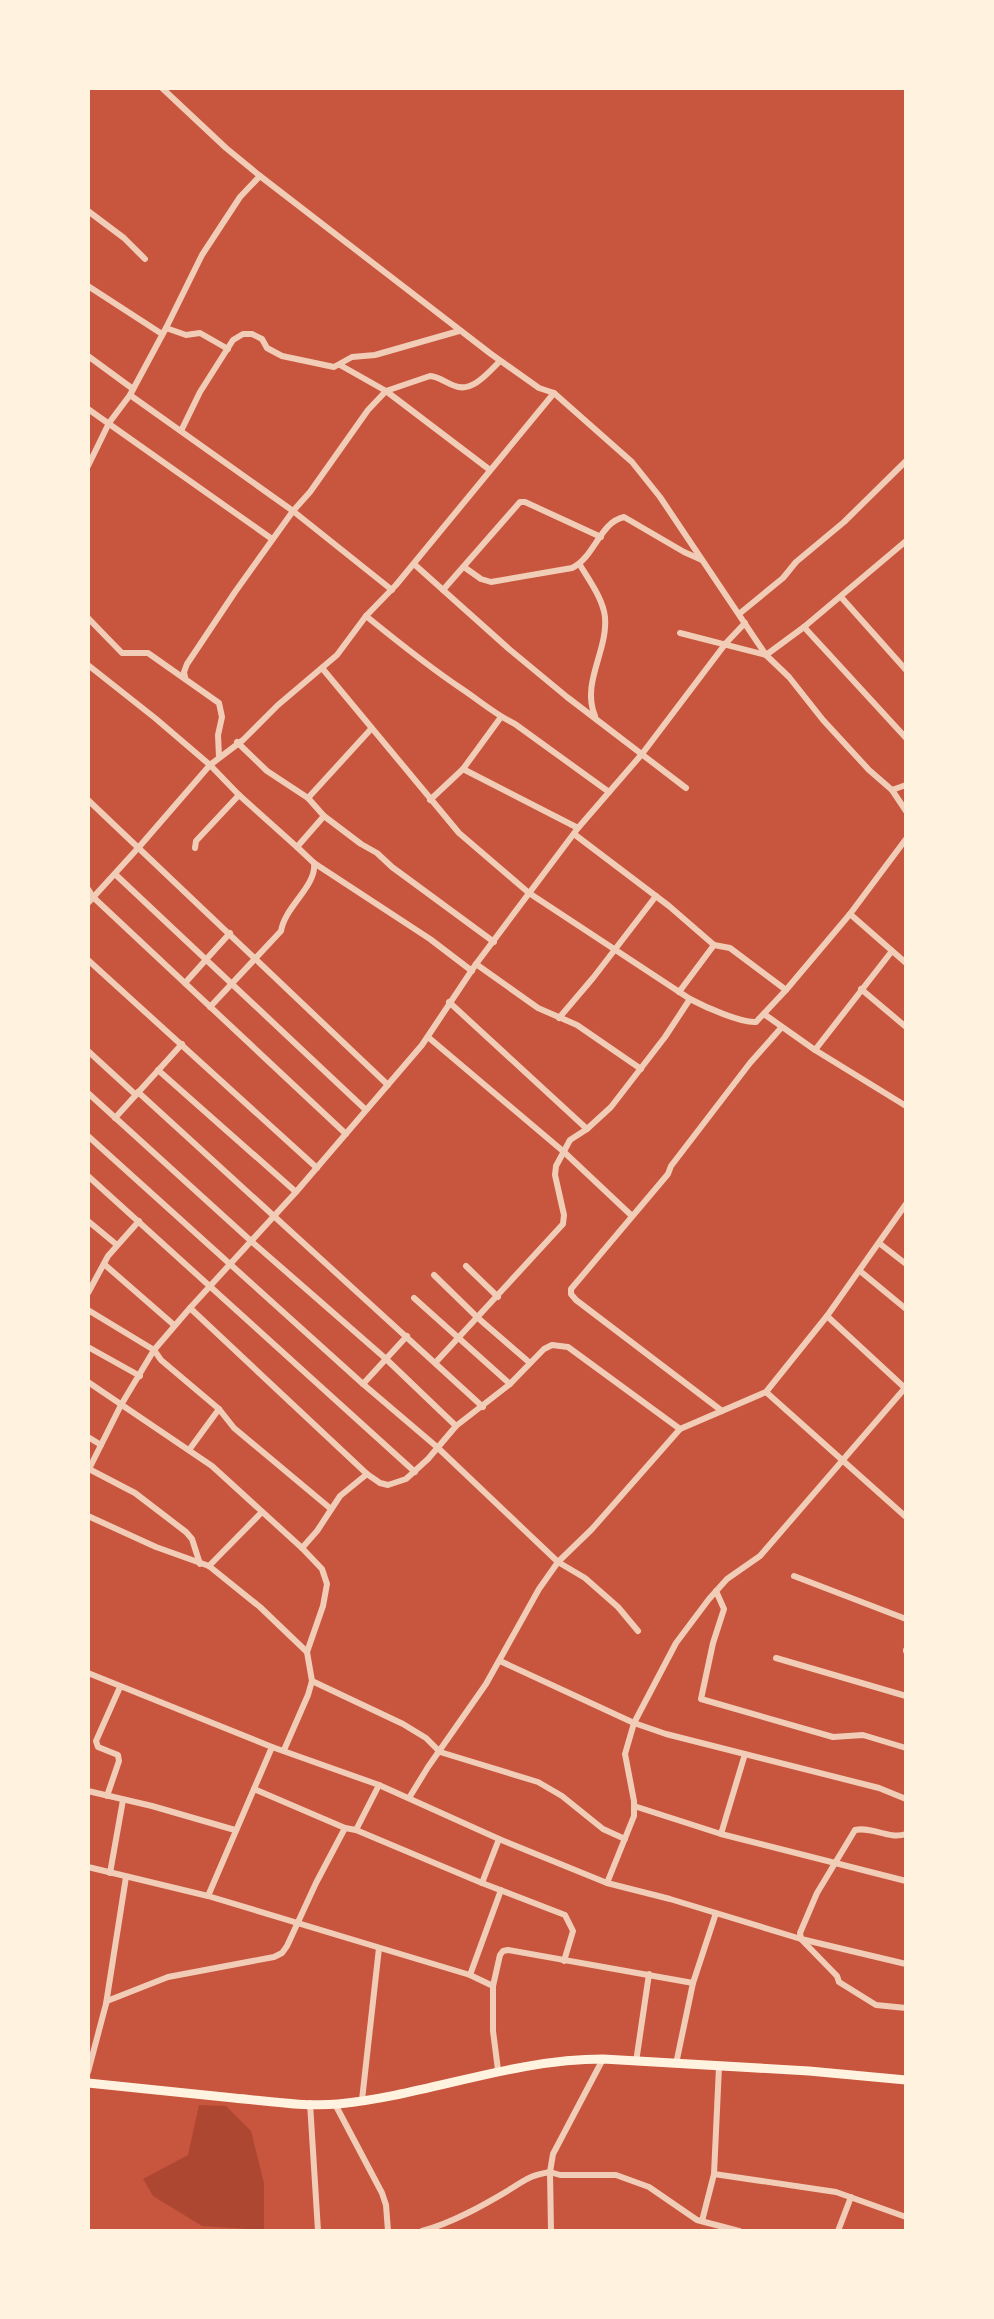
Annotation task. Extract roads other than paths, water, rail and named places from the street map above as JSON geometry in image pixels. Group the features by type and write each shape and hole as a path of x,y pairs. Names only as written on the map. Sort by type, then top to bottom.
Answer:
{"main road":[{"path":"88,2083 277,2102 335,2104 392,2097 498,2070 573,2059 809,2071 906,2080"}],"street":[{"path":"162,88 260,176 459,331 539,388 554,393 632,462 660,497 766,655 789,677 869,770 892,790 906,811"},
{"path":"88,466 109,423 131,392 164,331 202,255 240,197 260,176"},
{"path":"88,211 124,238 145,259"},
{"path":"88,286 164,331 186,335 200,333 228,349"},
{"path":"181,431 200,392 233,340 243,334 262,339 267,348 282,356 326,367 340,365 352,357 375,355 459,331"},
{"path":"89,358 181,431 293,511 392,590"},
{"path":"185,677 187,664 272,539 310,492 368,410 386,391 430,376 466,388 500,361"},
{"path":"340,365 386,391 490,470"},
{"path":"90,900 210,765 243,740 278,705 337,655 366,616 414,564 554,393"},
{"path":"88,409 272,539"},
{"path":"739,614 783,578 796,562 835,530 906,461"},
{"path":"443,590 520,502 601,537"},
{"path":"464,567 491,582 572,568 580,565 613,522 624,517 702,560"},
{"path":"766,655 906,541"},
{"path":"414,564 567,697 686,788"},
{"path":"580,565 605,617 603,644 590,688 590,704 596,717"},
{"path":"841,597 906,670"},
{"path":"366,616 442,677 515,724 609,792"},
{"path":"88,618 122,653 148,653 219,703 222,717 218,735 219,757"},
{"path":"200,1564 192,1539 186,1532 122,1484 89,1470 121,1405 154,1350 174,1325 274,1217 428,1037 474,967 576,831 642,754 726,643 745,623"},
{"path":"804,627 906,738"},
{"path":"680,633 766,655"},
{"path":"88,665 210,765 314,863 538,1008 577,1025 641,1069"},
{"path":"322,668 459,833 529,893 690,999 746,1022 756,1022 786,990 850,914 906,839"},
{"path":"430,800 463,769 501,717"},
{"path":"308,798 371,729"},
{"path":"237,742 267,771 308,798 324,816 494,942"},
{"path":"463,769 576,831 714,945 735,951 786,990"},
{"path":"892,790 906,785"},
{"path":"195,848 196,841 239,795"},
{"path":"88,800 388,1085"},
{"path":"297,847 324,816"},
{"path":"210,1007 281,931 285,917 314,875 314,863"},
{"path":"115,874 366,1110"},
{"path":"88,889 90,900 185,983 346,1134"},
{"path":"559,1018 656,896"},
{"path":"850,914 906,963"},
{"path":"185,983 230,933"},
{"path":"679,992 714,945"},
{"path":"815,1050 892,951"},
{"path":"89,964 317,1168"},
{"path":"861,989 906,1027"},
{"path":"436,1362 563,1224 556,1166 572,1138 611,1107 690,999"},
{"path":"449,1002 587,1129"},
{"path":"764,1014 781,1028 906,1106"},
{"path":"722,1411 571,1294 573,1286 668,1174 750,1063 781,1028"},
{"path":"428,1037 564,1152 632,1216"},
{"path":"115,1118 182,1044"},
{"path":"88,1051 483,1407"},
{"path":"158,1070 296,1192"},
{"path":"88,1093 385,1358 456,1426"},
{"path":"88,1136 437,1447 558,1562 585,1578 618,1607 638,1631"},
{"path":"88,1176 415,1472"},
{"path":"409,1798 500,1661 539,1589 558,1562 592,1529 680,1429 766,1392 827,1316 906,1204"},
{"path":"88,1221 117,1245"},
{"path":"88,1293 117,1245 139,1221"},
{"path":"879,1243 906,1264"},
{"path":"104,1264 174,1325"},
{"path":"466,1266 498,1297"},
{"path":"860,1271 906,1309"},
{"path":"88,1273 97,1278"},
{"path":"434,1275 530,1363"},
{"path":"414,1298 510,1384"},
{"path":"190,1308 367,1474 388,1485 406,1479 415,1472 456,1426 483,1407 552,1345 568,1347 680,1429"},
{"path":"88,1310 154,1350 219,1409 234,1428 331,1509"},
{"path":"607,1883 634,1816 625,1754 634,1723 676,1643 716,1591 727,1579 760,1556 906,1389 827,1316"},
{"path":"363,1384 407,1336"},
{"path":"88,1347 140,1376"},
{"path":"88,1382 212,1466 322,1569 327,1584 307,1652 312,1681 284,1750"},
{"path":"766,1392 906,1517"},
{"path":"189,1450 219,1409"},
{"path":"88,1437 101,1445"},
{"path":"302,1548 340,1496 367,1474"},
{"path":"209,1566 262,1512"},
{"path":"88,1516 209,1566 260,1607 307,1652"},
{"path":"794,1576 906,1619"},
{"path":"716,1591 724,1609 701,1699 833,1737 863,1735 906,1748"},
{"path":"776,1658 906,1696"},
{"path":"500,1661 634,1723 666,1734 879,1788 906,1799"},
{"path":"88,1673 272,1747 379,1785 607,1883 801,1939 906,1964"},
{"path":"312,1681 403,1724 426,1738 440,1752 538,1782 562,1796 589,1820 625,1839"},
{"path":"107,1796 119,1761 118,1755 98,1747 96,1741 120,1687"},
{"path":"208,1896 272,1747"},
{"path":"721,1834 745,1754"},
{"path":"356,1830 379,1785"},
{"path":"254,1789 565,1915 573,1931 564,1961"},
{"path":"88,1791 235,1830"},
{"path":"110,1873 123,1800"},
{"path":"634,1806 721,1834 906,1881"},
{"path":"106,2004 168,1977 282,1953 345,1828"},
{"path":"906,1834 897,1837 863,1828 855,1830 833,1863 800,1933 801,1939 837,1976 839,1982 876,2005 906,2008"},
{"path":"482,1883 499,1839"},
{"path":"88,1867 299,1922 470,1975 493,1986"},
{"path":"88,2072 106,2004 126,1877"},
{"path":"470,1975 501,1890"},
{"path":"676,2065 693,1983 716,1913"},
{"path":"362,2100 379,1948"},
{"path":"498,2070 493,2031 493,1986 503,1951 693,1983"},
{"path":"636,2062 649,1974"},
{"path":"551,2231 550,2172 553,2154 603,2059"},
{"path":"702,2221 714,2174 719,2067"},
{"path":"310,2103 318,2231"},
{"path":"335,2104 382,2193 388,2231"},
{"path":"422,2231 467,2213 528,2176 550,2172 560,2175 616,2175 649,2187 686,2214 739,2231"},
{"path":"714,2174 836,2192 906,2217"},
{"path":"838,2231 851,2197"}]}
